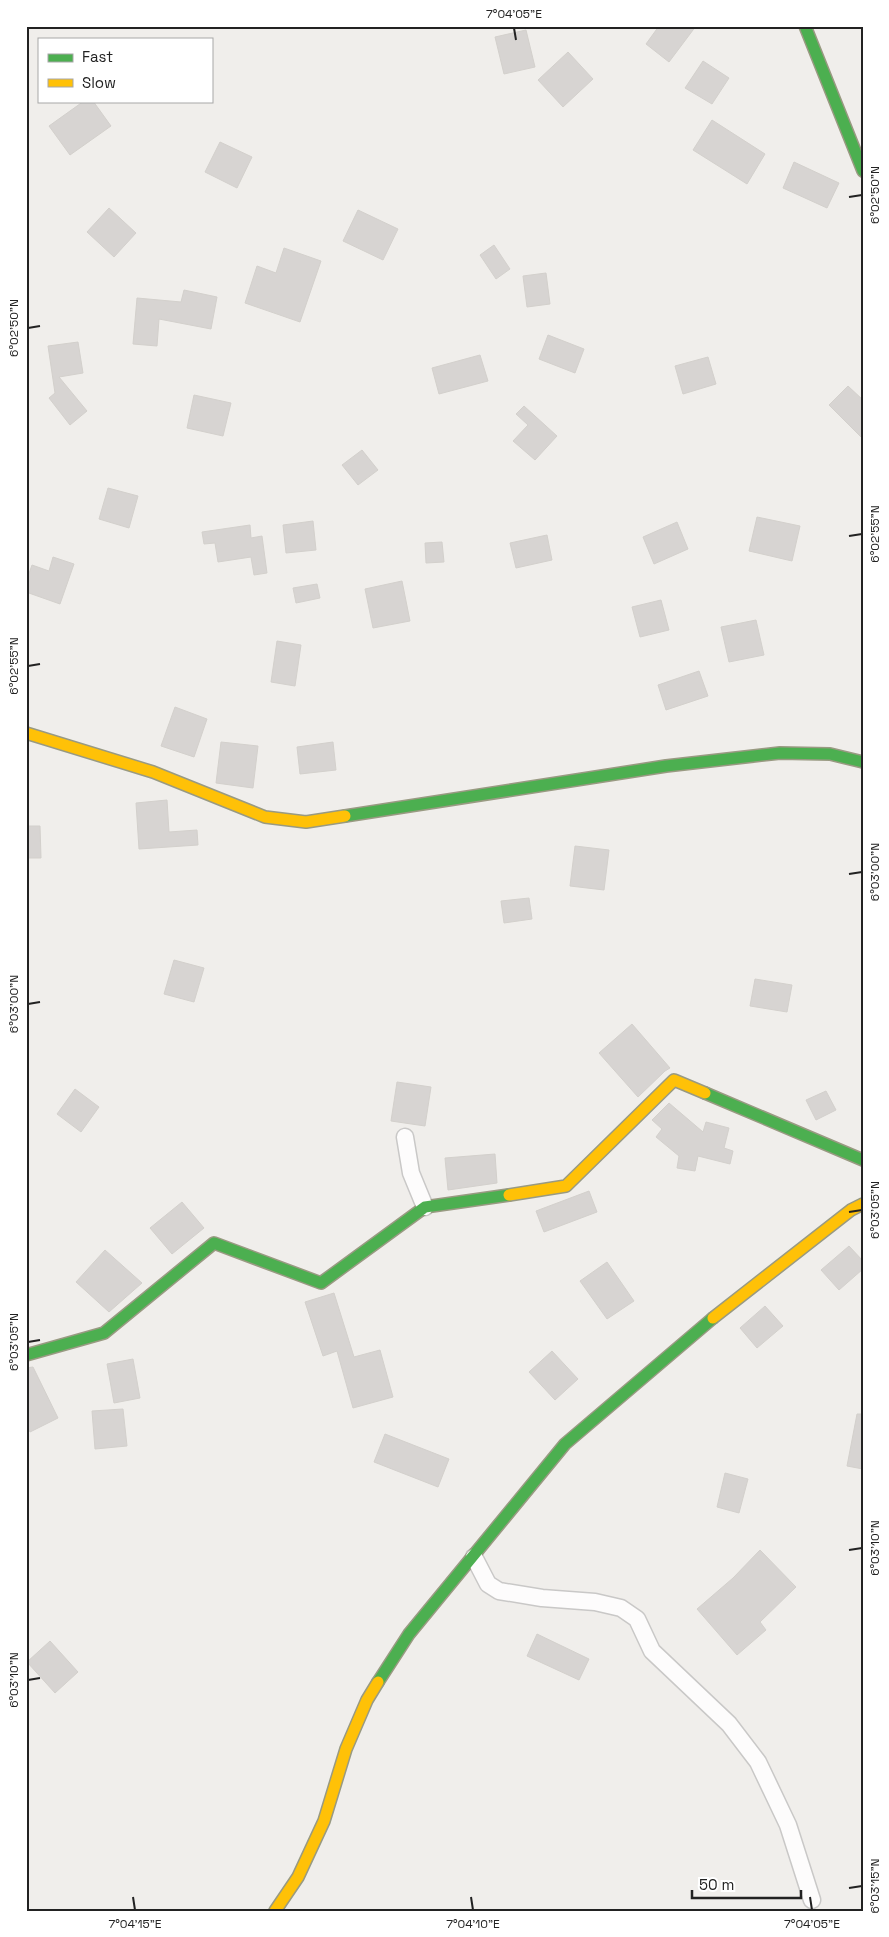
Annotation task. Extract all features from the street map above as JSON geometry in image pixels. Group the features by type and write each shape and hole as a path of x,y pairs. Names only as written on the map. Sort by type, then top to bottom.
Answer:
{"street":[{"path":"805,26 863,171"},
{"path":"26,732 153,772 265,817 306,822 666,766 780,753 830,754 863,762"},
{"path":"26,1355 104,1333 214,1243 322,1283 426,1207 566,1186 674,1080 863,1160"},
{"path":"405,1137 411,1174 426,1207"},
{"path":"275,1911 298,1877 324,1821 346,1749 367,1700 409,1634 565,1444 728,1305 851,1210 863,1204"},
{"path":"474,1557 488,1584 499,1591 542,1598 595,1602 621,1608 637,1619 652,1651 729,1724 758,1762 788,1825 812,1900"}],"building":[{"path":"659,26 696,26 669,62 646,44"},
{"path":"526,30 535,67 504,74 495,37"},
{"path":"568,52 593,79 563,107 538,80"},
{"path":"703,61 729,78 712,104 685,88"},
{"path":"83,102 94,102 111,126 70,155 49,126"},
{"path":"712,120 765,154 747,184 693,150"},
{"path":"220,142 252,157 237,188 205,172"},
{"path":"794,162 839,183 827,208 783,188"},
{"path":"109,208 136,233 114,257 87,232"},
{"path":"358,210 398,229 383,260 343,241"},
{"path":"494,245 510,269 496,279 480,255"},
{"path":"284,248 321,261 300,322 245,303 257,266 276,273"},
{"path":"546,273 550,304 527,307 523,276"},
{"path":"184,290 217,297 211,329 159,319 157,346 133,344 137,298 181,302"},
{"path":"548,335 584,349 575,373 539,359"},
{"path":"78,342 83,373 59,377 87,411 70,425 49,398 55,393 48,346"},
{"path":"480,355 488,381 439,394 432,368"},
{"path":"708,357 716,384 683,394 675,366"},
{"path":"848,386 863,400 863,439 829,405"},
{"path":"194,395 231,403 223,436 187,428"},
{"path":"524,406 557,436 535,460 513,441 528,425 516,414"},
{"path":"362,450 378,470 358,485 342,465"},
{"path":"108,488 138,496 129,528 99,519"},
{"path":"757,517 800,526 792,561 749,551"},
{"path":"313,521 316,550 286,553 283,525"},
{"path":"677,522 688,549 654,564 643,537"},
{"path":"250,525 251,538 262,536 267,573 254,575 251,557 218,562 215,543 204,544 202,532"},
{"path":"547,535 552,560 516,568 510,543"},
{"path":"442,542 444,562 426,563 425,543"},
{"path":"53,557 74,564 60,604 26,592 26,582 32,565 49,571"},
{"path":"402,581 410,621 373,628 365,589"},
{"path":"317,584 320,598 296,603 293,588"},
{"path":"661,600 669,630 640,637 632,607"},
{"path":"756,620 764,655 729,662 721,627"},
{"path":"277,641 301,645 295,686 271,682"},
{"path":"699,671 708,696 666,710 658,685"},
{"path":"175,707 207,719 194,757 161,746"},
{"path":"221,742 258,746 253,788 216,783"},
{"path":"333,742 336,770 300,774 297,747"},
{"path":"167,800 169,832 197,830 198,845 139,849 136,803"},
{"path":"26,826 40,826 41,858 26,858"},
{"path":"575,846 609,850 604,890 570,886"},
{"path":"529,898 532,919 504,923 501,901"},
{"path":"174,960 204,968 194,1002 164,994"},
{"path":"755,979 792,985 787,1012 750,1006"},
{"path":"632,1024 670,1068 638,1097 599,1053"},
{"path":"397,1082 431,1087 425,1126 391,1121"},
{"path":"75,1089 99,1107 81,1132 57,1114"},
{"path":"826,1091 836,1110 816,1120 806,1100"},
{"path":"669,1103 703,1132 706,1122 729,1128 724,1148 733,1151 730,1164 698,1156 695,1171 677,1168 679,1156 656,1137 662,1129 652,1120"},
{"path":"495,1154 497,1183 448,1190 445,1158"},
{"path":"589,1191 597,1212 544,1232 536,1211"},
{"path":"182,1202 204,1228 172,1254 150,1228"},
{"path":"849,1246 863,1261 863,1269 839,1290 821,1270"},
{"path":"105,1250 142,1283 109,1312 76,1282"},
{"path":"607,1262 634,1301 607,1319 580,1281"},
{"path":"334,1293 354,1357 380,1350 393,1397 353,1408 337,1351 323,1356 305,1302"},
{"path":"765,1306 783,1326 757,1348 740,1328"},
{"path":"552,1351 578,1379 555,1400 529,1372"},
{"path":"133,1359 140,1398 114,1403 107,1364"},
{"path":"33,1367 58,1418 30,1432 26,1425 26,1368"},
{"path":"123,1409 127,1446 95,1449 92,1411"},
{"path":"857,1414 863,1414 863,1469 847,1466"},
{"path":"385,1434 449,1459 438,1487 374,1462"},
{"path":"725,1473 748,1479 739,1513 717,1507"},
{"path":"760,1550 796,1587 760,1622 766,1630 737,1655 697,1609 733,1578"},
{"path":"537,1634 589,1659 579,1680 527,1656"},
{"path":"50,1641 78,1672 55,1693 27,1662"}],"traffic: fast":[{"path":"805,26 863,171"},
{"path":"345,816 666,766 780,753 830,754 863,762"},
{"path":"705,1093 863,1160"},
{"path":"26,1355 104,1333 214,1243 321,1283 425,1207 509,1195"},
{"path":"378,1682 409,1634 565,1444 713,1318"}],"traffic: slow":[{"path":"26,733 153,772 265,817 306,822 345,816"},
{"path":"509,1195 566,1186 674,1080 705,1093"},
{"path":"713,1318 851,1210 863,1204"},
{"path":"275,1911 298,1877 324,1821 346,1749 367,1700 378,1682"}]}
